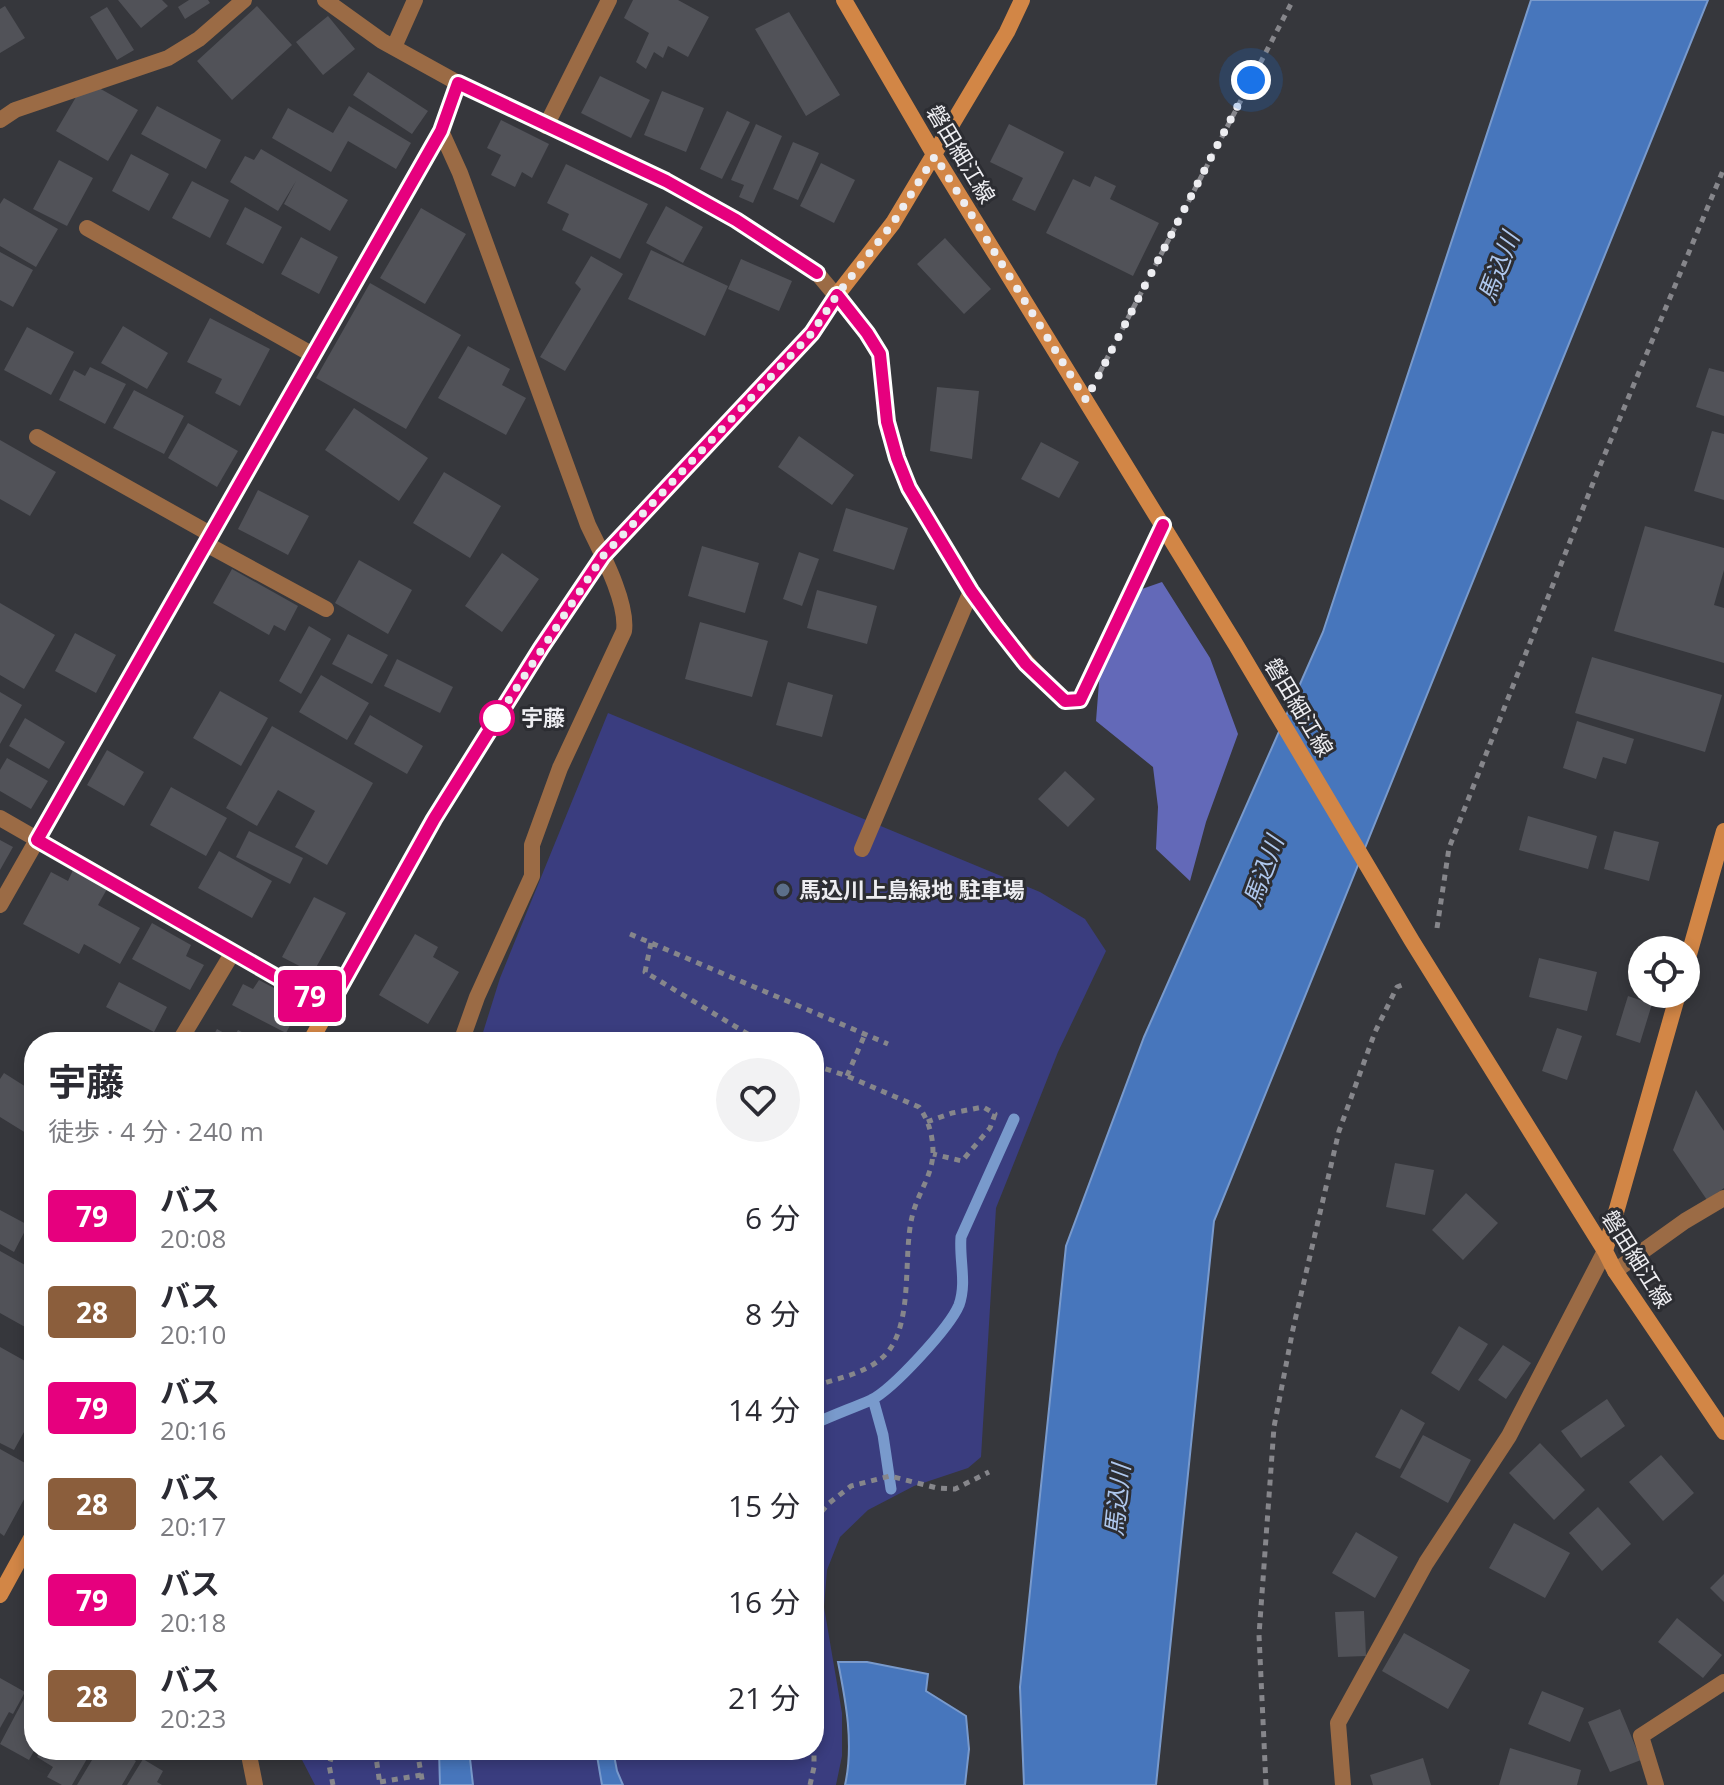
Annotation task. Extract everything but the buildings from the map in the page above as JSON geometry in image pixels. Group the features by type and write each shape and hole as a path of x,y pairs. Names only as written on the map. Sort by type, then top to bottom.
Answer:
{"street":[{"path":"0,120 15,110 168,58 199,39 244,0"},
{"path":"325,0 382,41 458,83 666,181 736,220 817,273 867,333 880,354 887,422 909,488 971,591 1016,652 1065,701 1080,700 1163,525"},
{"path":"394,47 415,0"},
{"path":"546,126 609,0"},
{"name":"磐田細江線","path":"844,0 935,156 1236,645 1431,972 1615,1271 1724,1432"},
{"path":"315,1032 434,819 541,648 603,556 812,333 837,295 893,223 1007,32 1022,0"},
{"path":"0,905 441,131 458,83"},
{"path":"441,131 460,173 588,525 626,619 624,631 560,768 532,845 532,876 477,997 465,1032"},
{"path":"87,228 313,355"},
{"path":"37,437 326,609"},
{"path":"862,849 971,591"},
{"path":"0,818 329,1007"},
{"path":"1694,936 1724,831"},
{"path":"185,1032 233,952"},
{"path":"1343,1785 1338,1723 1426,1563 1509,1436 1605,1251 1674,1008"},
{"path":"1615,1271 1685,1221 1724,1198"},
{"path":"0,1595 24,1551"},
{"path":"1656,1785 1641,1736 1724,1682"},
{"path":"250,1760 255,1785"}],"path":[{"path":"1086,400 1293,0"},
{"path":"1266,1785 1259,1635 1274,1427 1293,1329 1339,1131 1375,1032 1397,987 1431,972 1449,848 1597,473 1724,168"},
{"path":"630,934 888,1044"},
{"path":"651,943 645,972 744,1032"},
{"path":"847,1076 865,1034"},
{"path":"824,1068 919,1107 927,1122 933,1154 930,1175 915,1202 911,1220 898,1334 889,1350 876,1362 824,1383"},
{"path":"927,1122 983,1107 995,1114 990,1128 962,1161 933,1154"},
{"path":"824,1509 851,1486 890,1476 937,1488 955,1489 989,1472"},
{"path":"331,1760 333,1785"},
{"path":"376,1760 380,1784 421,1775"},
{"path":"419,1760 423,1785"},
{"path":"810,1785 814,1760"}],"shaded area":[{"path":"1162,582 1210,658 1238,734 1206,822 1190,881 1156,849 1158,807 1153,767 1096,721 1100,669 1139,590"},
{"path":"608,713 1040,892 1085,919 1106,951 1058,1052 996,1208 981,1457 968,1468 914,1486 868,1510 840,1537 827,1570 824,1607 824,1032 483,1032 500,978"},
{"path":"824,1607 842,1713 842,1756 836,1785 315,1785 302,1760 824,1760"}],"water":[{"name":"馬込川","path":"1531,0 1708,0 1214,1221 1156,1785 1024,1785 1020,1687 1066,1246 1144,1037 1323,632"},
{"path":"838,1662 867,1662 928,1674 926,1691 966,1716 969,1749 965,1785 845,1785 849,1739"},
{"path":"439,1760 470,1760 473,1785 440,1785"},
{"path":"598,1760 615,1760 623,1785 602,1785"}],"waterway":[{"path":"824,1420 881,1394 920,1357 954,1315 962,1288 961,1237 1014,1119"},
{"path":"873,1399 883,1435 891,1489"}],"bus line":[{"name":"79","path":"817,273 736,220 666,181 458,83 441,131 37,840 329,1007 434,819 541,648 603,556 812,333 837,295 880,354 887,422 909,488 971,591 997,627 1026,664 1065,701 1080,700 1163,525"}],"place":[{"name":"宇藤","path":"497,718"},
{"name":"馬込川上島緑地 駐車場","path":"783,890"}],"route":[{"path":"497,718 495,721 603,556 812,333 837,295 893,223 935,156 1086,400 1251,80"}]}
